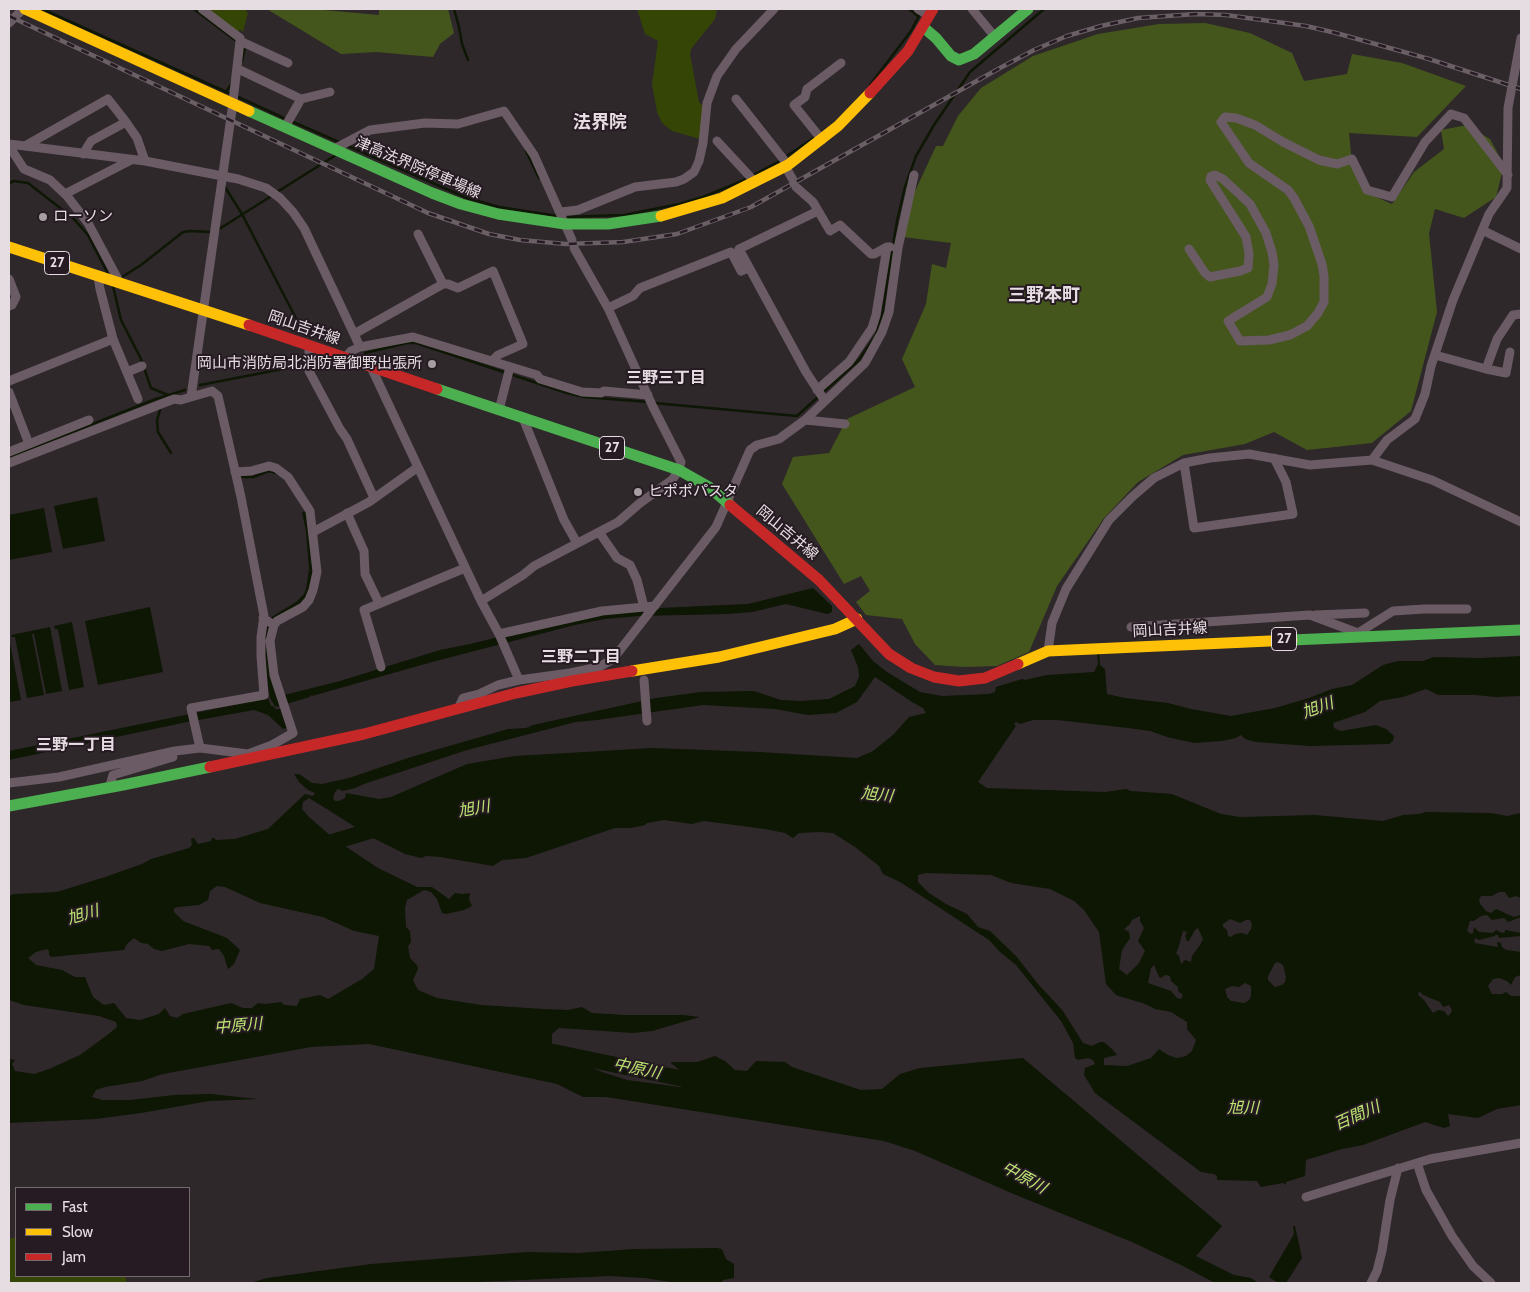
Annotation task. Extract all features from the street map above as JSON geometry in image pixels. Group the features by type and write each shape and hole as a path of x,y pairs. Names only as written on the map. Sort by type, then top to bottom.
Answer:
{"main road":[{"name":"津高法界院停車場線","path":"24,9 234,98 432,193 461,204 516,218 563,217 608,224 649,219 722,198 752,179 785,162 819,136 838,126 887,76 908,51 923,27 924,11"},
{"path":"923,27 936,38 950,56 959,60 969,57 1028,9"},
{"name":"岡山吉井線","path":"9,247 102,278 118,281 679,470 703,482 819,580 889,654 910,668 934,677 959,680 984,678 1048,652 1358,634 1521,630"},
{"path":"9,806 109,788 248,756 364,734 571,677 642,676 835,629 857,619"}],"street":[{"path":"9,23 24,9"},
{"path":"191,397 238,69 240,41 240,38 202,9"},
{"path":"563,217 635,187 676,182 694,172 699,161 703,143 707,103 717,76 736,49 774,9"},
{"path":"972,9 995,37"},
{"path":"1372,460 1388,440 1415,419 1425,394 1435,355 1453,300 1489,214 1507,188 1508,108 1521,38"},
{"path":"240,41 288,63"},
{"path":"819,136 794,105 806,97 808,89 840,63"},
{"path":"238,69 301,99 330,92"},
{"path":"25,146 108,99 137,138 145,161"},
{"path":"288,123 301,99"},
{"path":"736,99 785,162 794,183 813,202 830,230 840,225 871,254 892,248"},
{"path":"340,148 370,130 425,123 458,124 504,110 534,155 563,217 573,244 608,308 681,462 679,470 672,480 618,522 534,566 523,575 481,600"},
{"path":"1189,249 1210,278 1240,272 1248,268 1249,254 1246,237 1210,180 1211,176 1215,175 1223,179 1250,204 1266,234 1274,265 1272,284 1267,297 1228,321 1240,341 1269,340 1290,335 1307,326 1324,302 1322,264 1309,226 1288,190 1249,162 1221,122 1225,117 1236,118 1255,125 1319,160 1337,164 1352,159 1367,190 1392,197 1425,142 1451,114 1464,118 1508,175"},
{"path":"84,154 92,141 126,122"},
{"path":"717,141 752,179"},
{"path":"9,145 145,161 222,176 256,185 274,194 293,212 304,228 360,347"},
{"path":"9,145 24,169 50,180 65,194 88,223 118,281"},
{"path":"65,194 132,160"},
{"path":"458,709 463,698 479,694 498,685 519,680 571,677 614,659 716,527 750,450 757,445 779,439 805,420 821,395 849,362 865,351 887,322 885,295 892,248 914,175"},
{"path":"818,211 738,249 806,372 821,395"},
{"path":"1482,230 1521,249"},
{"path":"418,234 443,284"},
{"path":"608,308 633,296 640,288 731,252 742,271 748,268"},
{"path":"354,334 443,284 458,288 493,271 523,344 492,361"},
{"path":"9,278 16,297 12,305 9,306"},
{"path":"102,278 100,289 113,339 138,399"},
{"path":"1486,369 1497,339 1513,315 1521,314"},
{"path":"346,358 351,351 360,347 413,337 492,361 509,372 537,376 540,379 582,392 601,393 604,391 650,400"},
{"path":"9,381 113,339"},
{"path":"309,346 309,371 347,439 374,498"},
{"path":"821,395 860,369 865,351"},
{"path":"1435,355 1506,373 1510,352"},
{"path":"127,372 142,366"},
{"path":"371,367 465,568 500,635 519,680"},
{"path":"499,410 509,372"},
{"path":"9,463 174,398 181,400 212,390 218,396 264,618 261,656 264,695 191,708 200,748"},
{"path":"9,392 29,444"},
{"path":"523,418 564,520 577,543"},
{"path":"9,452 89,420"},
{"path":"805,420 845,424"},
{"path":"1048,652 1052,623 1066,589 1109,520 1154,478 1184,463 1249,454 1310,464 1372,460 1432,480 1521,522"},
{"path":"1184,463 1194,528 1292,514 1286,482 1274,458"},
{"path":"9,783 59,777 175,751 200,748 248,756 293,733 274,675 270,640 277,621 303,607 309,600 313,590 317,572 310,511 288,477 276,468 269,466 251,471 235,472"},
{"path":"312,532 374,498 418,467"},
{"path":"347,514 364,551 365,574 379,604"},
{"path":"599,532 617,558 630,566 637,580 644,607"},
{"path":"381,667 364,610 465,568"},
{"path":"500,635 585,614 655,606"},
{"path":"1310,615 1358,634 1393,611 1467,609"},
{"path":"1131,627 1365,613"},
{"path":"264,618 274,625"},
{"path":"642,676 647,721"},
{"path":"109,788 113,775 200,748"},
{"path":"9,800 26,798 32,802"},
{"path":"1306,1197 1417,1163 1521,1143"},
{"path":"1417,1163 1426,1190 1452,1236 1473,1266 1491,1283"},
{"path":"1371,1283 1381,1258 1390,1200 1398,1168"}],"green space":[{"path":"204,9 247,9 246,12 248,13 243,32 240,29 239,32"},
{"path":"269,9 312,9 379,15 379,9 448,9 454,33 440,44 433,57 376,52 341,54"},
{"path":"637,9 717,9 715,19 691,49 690,54 699,102 704,107 700,139 672,131 662,123 657,112 652,84 658,41 645,34"},
{"path":"1205,23 1250,33 1292,53 1304,81 1347,74 1352,54 1402,63 1466,86 1417,137 1349,133 1352,163 1367,193 1392,204 1414,172 1444,149 1441,130 1467,125 1490,139 1504,165 1496,197 1464,218 1435,209 1429,233 1437,312 1411,411 1372,443 1307,450 1274,432 1245,444 1183,455 1138,482 1104,518 1057,586 1029,652 997,666 964,667 935,665 915,644 902,619 866,615 856,602 870,591 861,576 844,584 782,484 793,457 829,453 847,419 915,387 902,359 926,304 932,264 946,268 951,243 903,237 911,200 936,146 943,146 958,116 981,88 1033,56 1098,34 1159,24"},
{"path":"15,1237 15,1277 125,1277 127,1283 9,1283 9,1239"}],"water":[{"path":"97,497 105,541 63,549 54,506"},
{"path":"44,508 52,552 9,560 9,515"},
{"path":"308,511 313,568 308,599 272,626 280,696 340,681 440,650 577,618 637,609 748,604 813,588 832,606 832,612 827,614 786,604 752,612 605,619 432,662 311,695 310,697 276,707 270,698 264,662 265,628 270,618 296,602 306,589 309,569 306,531 302,512"},
{"path":"150,607 163,672 98,685 85,621"},
{"path":"72,622 84,687 69,690 58,629 55,629 54,626"},
{"path":"50,627 62,691 46,694 34,634 32,634 44,695 27,698 15,637 11,635"},
{"path":"9,638 21,700 9,702"},
{"name":"旭川","path":"859,644 873,661 887,672 920,692 942,696 989,694 995,692 996,687 1022,679 1047,675 1094,672 1098,664 1097,652 1099,652 1100,665 1105,669 1107,694 1168,703 1231,716 1275,708 1332,689 1352,685 1383,665 1398,661 1423,661 1434,657 1481,658 1521,656 1521,696 1438,695 1426,689 1403,697 1380,701 1365,712 1333,723 1334,728 1341,731 1376,725 1386,729 1394,736 1393,741 1389,744 1310,746 1256,742 1245,739 1241,735 1222,741 1194,743 1150,731 1057,720 1033,720 1020,724 1016,722 1014,724 1016,726 978,782 987,788 1105,792 1126,789 1172,794 1221,814 1240,817 1315,815 1383,821 1403,815 1426,812 1491,813 1507,816 1521,813 1521,898 1516,896 1509,898 1505,892 1499,892 1492,896 1481,896 1479,900 1486,911 1491,913 1496,909 1514,917 1521,915 1521,917 1508,922 1504,918 1492,920 1487,915 1481,916 1474,921 1470,921 1467,931 1471,934 1473,933 1474,927 1479,932 1493,933 1496,930 1502,933 1505,930 1521,933 1521,936 1499,938 1498,935 1495,935 1479,940 1475,938 1474,941 1475,943 1498,947 1497,942 1501,943 1502,947 1506,950 1521,952 1521,975 1515,977 1511,985 1499,978 1493,979 1488,986 1492,994 1506,992 1511,996 1521,996 1521,1105 1497,1109 1478,1118 1448,1114 1450,1126 1444,1128 1425,1122 1363,1145 1306,1160 1305,1176 1286,1182 1286,1185 1283,1183 1261,1187 1257,1181 1217,1180 1217,1176 1201,1172 1095,1093 1084,1075 1085,1068 1095,1064 1093,1060 1088,1058 1078,1060 1075,1058 1073,1043 1061,1021 1016,965 989,940 900,882 883,874 879,866 833,833 799,833 793,838 785,833 765,829 704,821 692,824 664,820 631,828 615,828 526,858 502,860 493,866 440,857 426,856 421,858 405,854 373,838 309,798 303,802 302,809 308,816 333,838 378,868 417,887 432,887 449,899 455,893 470,893 469,899 472,906 446,914 442,913 437,899 431,892 424,890 407,900 405,908 406,927 410,931 411,942 408,946 410,958 417,965 418,969 413,980 418,990 437,998 481,1005 568,1010 582,1007 592,1013 700,1017 652,1031 633,1033 559,1028 552,1034 552,1045 576,1061 602,1072 627,1080 680,1087 691,1086 692,1083 690,1079 670,1062 697,1062 715,1056 725,1061 735,1070 747,1071 756,1061 785,1062 792,1067 861,1090 882,1089 900,1074 920,1068 1023,1058 1222,1226 1196,1256 1234,1275 1251,1278 1258,1283 1215,1283 1132,1242 1016,1195 915,1151 884,1141 606,1097 583,1097 557,1084 369,1044 311,1047 163,1074 142,1081 105,1087 96,1090 92,1097 102,1100 130,1100 174,1095 211,1094 258,1099 209,1101 96,1119 9,1123 9,1059 15,1060 12,1064 15,1071 34,1074 80,1055 117,1027 116,1022 99,1016 24,1005 9,1000 9,896 14,894 57,892 105,877 151,859 189,848 192,845 191,839 194,838 198,844 211,841 212,838 216,840 235,839 268,829 305,794 313,796 315,793 299,782 294,774 299,774 312,783 322,784 349,778 411,757 508,729 526,728 656,698 701,692 754,691 781,700 829,699 855,686 859,677 858,667 851,650","holes":["875,677 923,708 926,713 909,717 894,734 873,751 857,758 653,748 515,756 467,764 391,797 379,799 346,793 345,798 339,801 335,801 333,798 338,789 343,791 355,788 467,750 576,722 703,705 775,709 808,715 836,713 857,702","926,873 991,875 1011,883 1050,889 1074,901 1084,910 1099,932 1106,984 1116,995 1155,1009 1171,1012 1187,1022 1187,1029 1196,1040 1192,1051 1186,1056 1177,1058 1159,1049 1151,1058 1127,1066 1104,1065 1104,1058 1117,1055 1113,1050 1104,1042 1092,1046 1083,1043 1063,1011 1016,956 990,931 978,927 967,914 929,893 918,882 918,875","217,886 225,887 260,903 323,917 354,931 379,936 374,969 362,979 328,999 320,995 300,999 297,1006 284,1005 281,1002 258,1003 252,1008 243,1008 231,1003 183,1014 177,1018 170,1016 165,1008 159,1014 140,1020 126,1018 114,1003 104,1005 93,997 85,977 75,977 62,970 36,965 28,958 36,952 47,949 51,957 124,950 127,944 134,938 141,943 148,944 154,949 162,951 189,944 209,946 212,950 219,949 224,956 228,969 234,964 240,950 227,938 183,921 174,912 174,908 199,905 208,900 210,891","1140,916 1140,921 1144,928 1138,941 1145,951 1139,963 1127,975 1119,969 1122,950 1130,938 1129,932 1124,929 1132,920","1230,919 1240,923 1250,920 1252,925 1247,935 1242,933 1231,937 1228,936 1227,930 1223,927 1223,924","1198,928 1203,939 1192,956 1191,962 1185,960 1181,964 1176,953 1183,931 1187,932 1185,936 1187,941 1189,941","1278,962 1283,965 1286,977 1282,985 1275,987 1268,980 1268,976 1275,963","1154,965 1159,977 1170,976 1171,981 1183,995 1181,999 1177,998 1171,991 1148,983 1151,968","1245,983 1251,986 1251,996 1244,1003 1231,1001 1227,997 1225,989 1232,986 1239,987","1419,991 1423,995 1440,1002 1443,1007 1449,1005 1452,1010 1448,1016 1444,1011 1438,1010 1433,1013 1418,995"]},
{"path":"268,698 271,706 276,709 283,709 287,728 283,729 268,715 254,710 182,723 9,760 9,751"},
{"path":"1293,1226 1295,1226 1302,1258 1286,1283 1278,1283 1269,1277 1294,1234"},
{"path":"634,1249 722,1249 726,1259 734,1264 734,1278 723,1280 721,1283 671,1282 610,1276 457,1283 250,1283 267,1278 371,1264 527,1252 579,1253"}],"waterway":[{"path":"42,9 231,94"},
{"path":"194,9 235,40"},
{"path":"454,9 462,44 468,60"},
{"path":"909,9 919,17"},
{"path":"654,403 797,416 858,361 876,335 882,316 897,221 905,187 916,156 934,125 970,72 1044,9"},
{"path":"870,85 911,31 921,12"},
{"path":"242,61 244,46"},
{"path":"226,92 232,83"},
{"path":"236,96 286,119"},
{"path":"291,121 341,143"},
{"path":"565,217 624,215 703,197 742,181 778,162 815,137"},
{"path":"346,145 467,198 499,207 558,216"},
{"path":"526,151 539,178"},
{"path":"277,192 336,155"},
{"path":"9,183 14,181 28,183 73,218 88,235 108,274"},
{"path":"225,187 242,214 303,332"},
{"path":"216,231 273,195"},
{"path":"122,277 141,265 183,232 211,232"},
{"path":"113,286 121,320 141,359 151,388 168,395"},
{"path":"365,353 407,343 416,343 567,393 584,397 649,402"},
{"path":"200,385 319,362"},
{"path":"9,457 156,399 185,390"},
{"path":"160,410 157,420 158,432 171,453"},
{"path":"240,477 253,477 269,471 276,473"},
{"name":"旭川","path":"316,847 386,826"},
{"name":"中原川","path":"544,1050 713,1085"}],"railway":[{"path":"9,16 428,213 489,234 520,240 566,244 623,242 677,234 751,207 1034,50 1067,36 1138,18 1196,14 1226,15 1306,26 1429,59 1521,89"}],"traffic: fast":[{"path":"923,27 936,38 951,56 959,60 974,54 1028,9"},
{"path":"249,111 432,193 461,204 498,214 565,224 608,224 661,216"},
{"path":"437,389 679,470 709,487 730,505"},
{"path":"1292,640 1521,630"},
{"path":"9,806 210,767"}],"traffic: slow":[{"path":"25,9 249,111"},
{"path":"661,216 722,198 788,165 838,126 870,93"},
{"path":"9,247 249,325"},
{"path":"632,671 719,657 835,629 857,619"},
{"path":"1018,664 1048,651 1292,640"}],"traffic: jam":[{"path":"870,93 908,51 933,9"},
{"path":"249,325 437,389"},
{"path":"730,505 819,580 889,654 911,668 934,677 959,681 985,678 1018,664"},
{"path":"210,767 364,734 516,693 632,671"}],"place":[{"name":"ローソン","path":"43,217"},
{"name":"岡山市消防局北消防署御野出張所","path":"432,364"},
{"name":"ヒポポパスタ","path":"638,492"}],"district":[{"name":"法界院","path":"600,123"},
{"name":"三野本町","path":"1044,296"},
{"name":"三野三丁目","path":"666,378"},
{"name":"三野二丁目","path":"581,657"},
{"name":"三野一丁目","path":"76,745"}],"water label":[{"name":"百間川","path":"1357,1116"}]}
